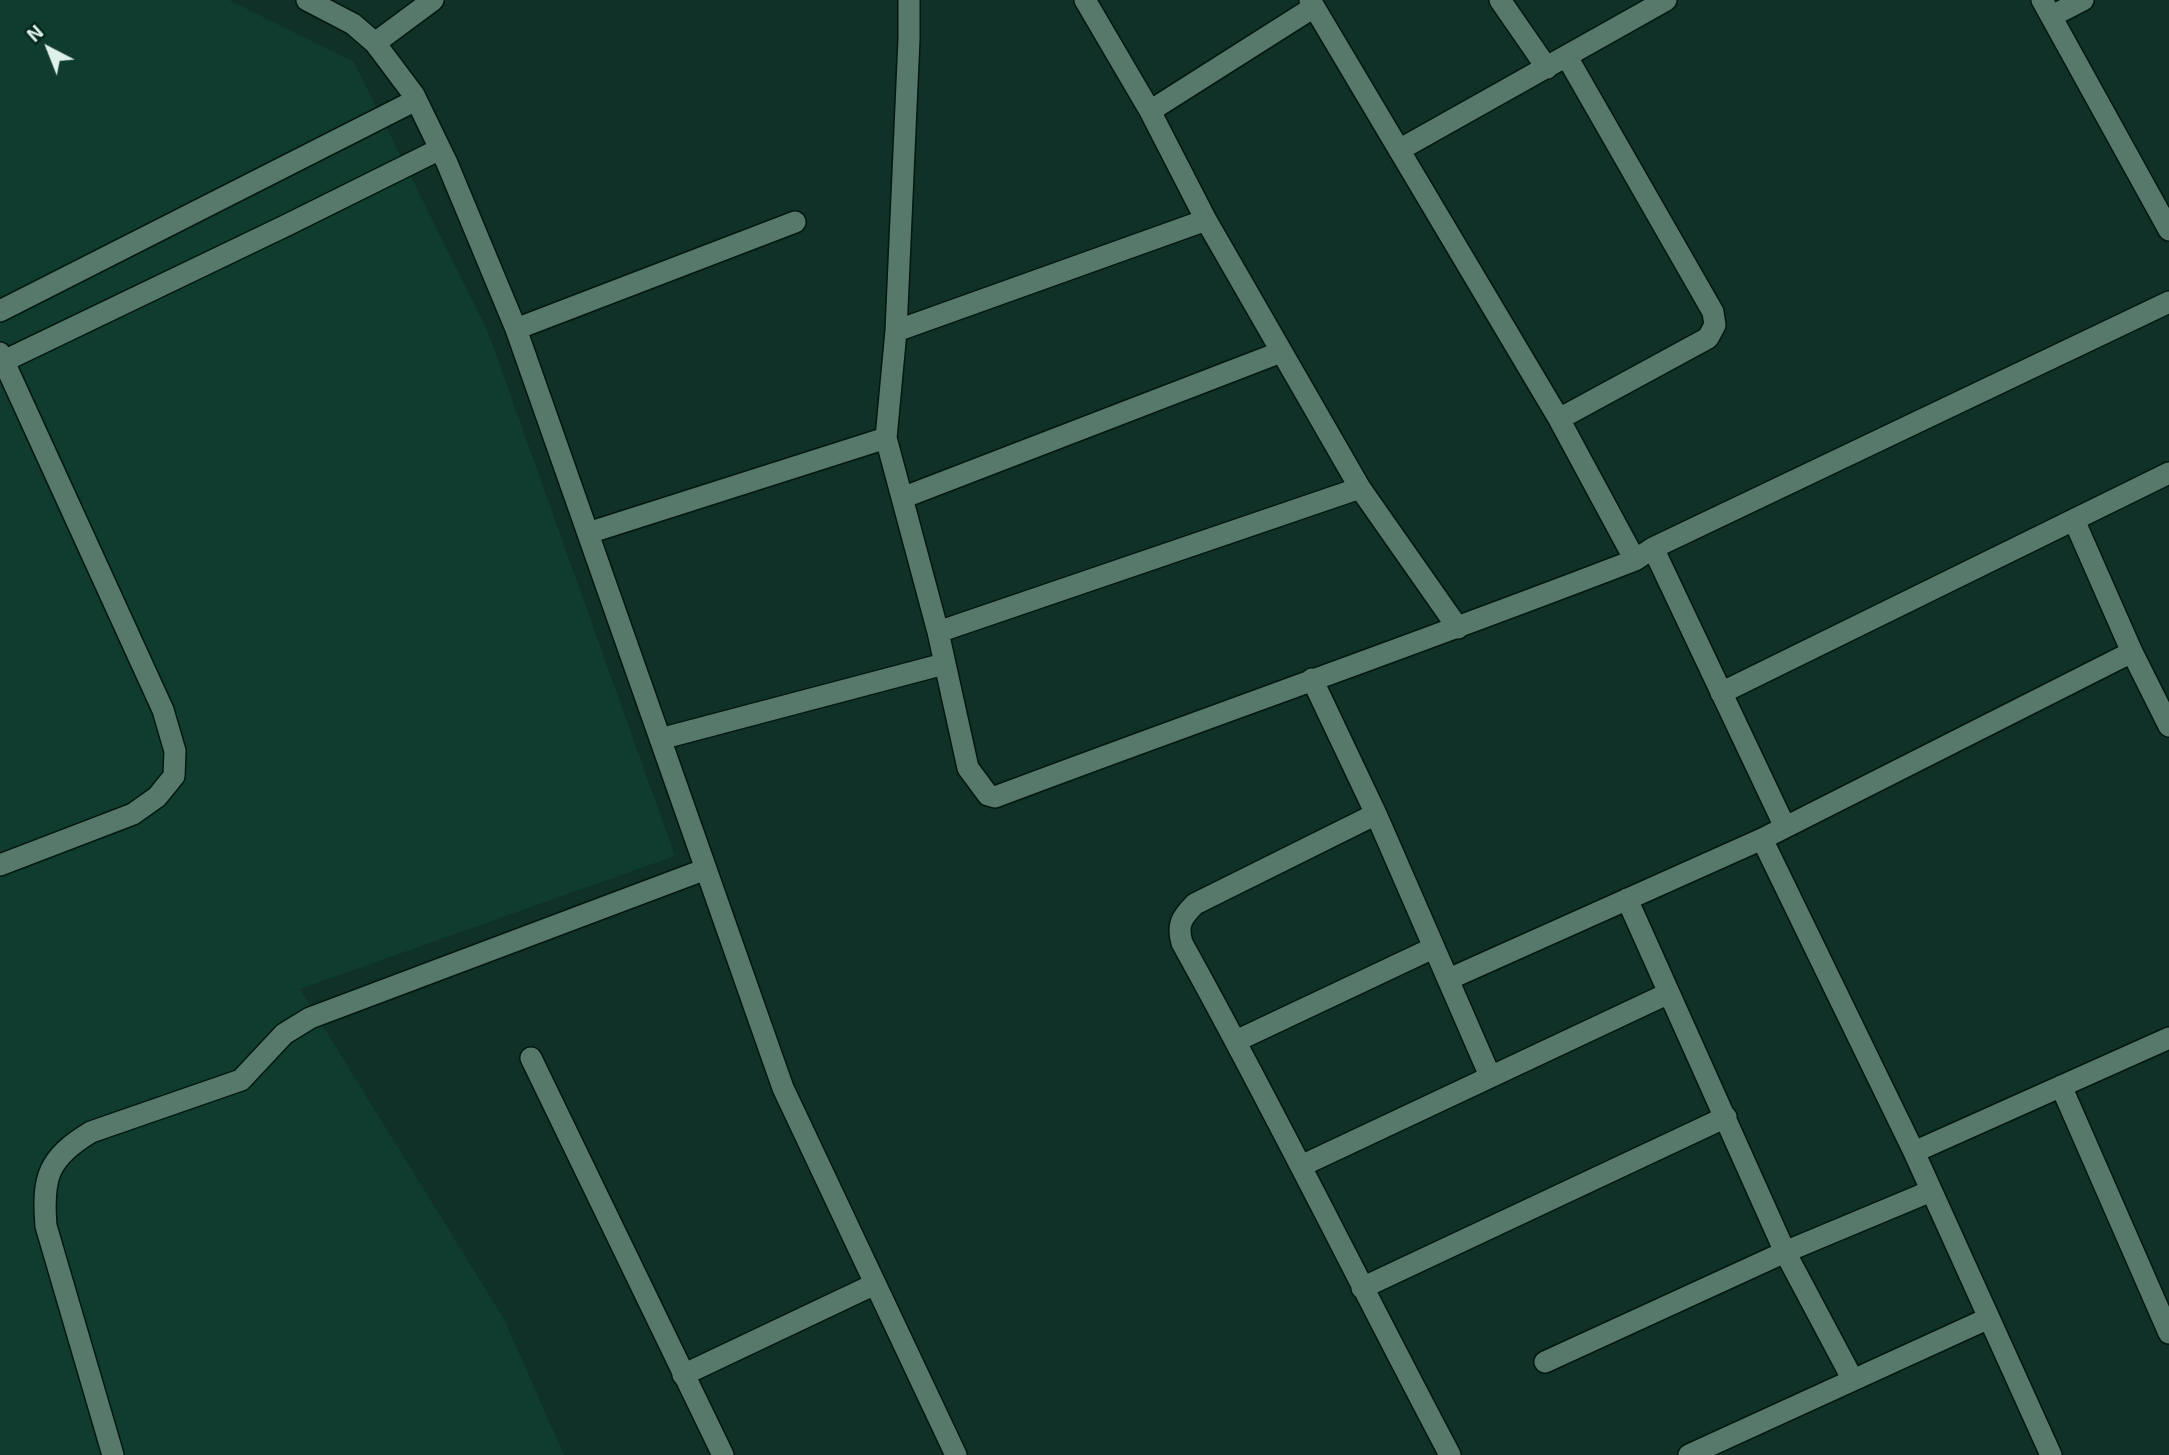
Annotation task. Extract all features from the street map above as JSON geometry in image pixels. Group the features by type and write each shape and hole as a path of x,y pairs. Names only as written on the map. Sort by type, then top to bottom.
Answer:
{"street":[{"path":"307,0 353,24 375,43 416,100 440,149 516,329 783,1088 956,1455"},
{"path":"375,43 433,0"},
{"path":"909,0 896,331 886,438 938,632 968,768 979,787 995,797 1312,679 1458,628 1644,554 2169,302"},
{"path":"1085,0 1150,111 1206,220 1360,488 1458,628"},
{"path":"1500,0 1547,68"},
{"path":"1399,150 1666,0"},
{"path":"2083,0 2047,8 2169,230"},
{"path":"1150,111 1312,3 1559,419 1644,554 1721,693 1785,827"},
{"path":"1559,419 1708,338 1715,326 1713,312 1567,57"},
{"path":"0,311 416,100"},
{"path":"0,865 133,814 157,797 174,776 175,751 163,709 2,357 287,225 440,149"},
{"path":"896,331 1206,220"},
{"path":"516,329 795,222"},
{"path":"902,498 1281,352"},
{"path":"588,533 886,438"},
{"path":"1721,693 2169,473"},
{"path":"938,632 1360,488"},
{"path":"2074,520 2132,652 2169,726"},
{"path":"1449,979 1762,839 2132,652"},
{"path":"660,739 944,664"},
{"path":"1312,679 1376,814 1490,1076"},
{"path":"1376,814 1195,904 1183,916 1179,931 1182,943 1236,1041 1450,1455"},
{"path":"1762,839 1914,1152 2051,1455"},
{"path":"113,1455 47,1226 44,1196 49,1174 58,1157 91,1132 241,1080 285,1034 310,1018 706,869"},
{"path":"1627,899 1785,1252 1853,1380"},
{"path":"1236,1041 1433,948"},
{"path":"1301,1166 1669,993"},
{"path":"1914,1152 2169,1038"},
{"path":"531,1058 723,1455"},
{"path":"2061,1086 2169,1333"},
{"path":"1362,1288 1726,1117"},
{"path":"1545,1362 1785,1252 1931,1191"},
{"path":"683,1375 875,1284"},
{"path":"1689,1455 1989,1318"}],"shaded area":[{"path":"0,0 229,0 354,62 488,332 675,856 300,989 504,1319 564,1455 0,1455"}]}
